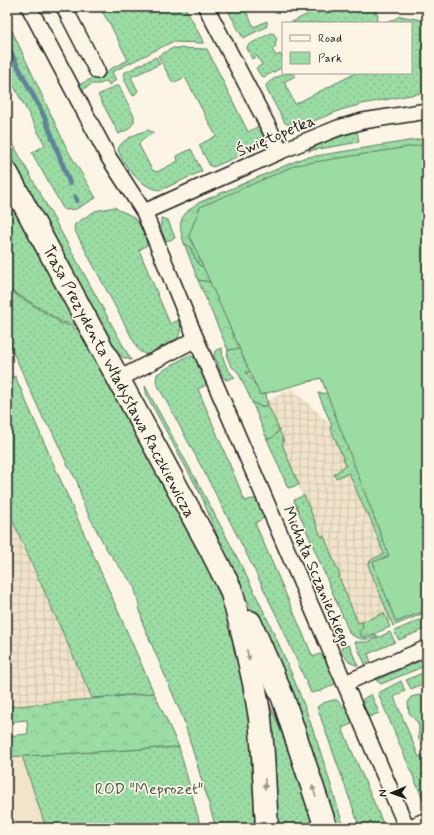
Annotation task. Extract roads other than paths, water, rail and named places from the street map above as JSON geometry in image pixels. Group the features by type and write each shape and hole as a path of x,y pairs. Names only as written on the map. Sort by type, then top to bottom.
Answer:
{"main road":[{"name":"Trasa Prezydenta Władysława Raczkiewicza","path":"10,184 119,379 231,590 247,615 283,698 326,828"},
{"name":"Trasa Prezydenta Władysława Raczkiewicza","path":"231,590 243,634 260,718 264,755 267,828"}],"street":[{"name":"Michała Sczanieckiego","path":"29,7 106,152 144,212 196,339 407,828"},
{"path":"65,7 98,71"},
{"path":"206,7 281,151"},
{"name":"Świętopełka","path":"144,212 281,151 338,128 353,123 427,111"},
{"path":"119,379 196,339"},
{"path":"345,684 427,648"},
{"path":"407,828 427,820"}],"waterway":[{"path":"7,43 45,118 70,184"},
{"path":"75,197 77,201"}],"park label":[{"name":"ROD \"Meprozet\"","path":"149,788"}]}
